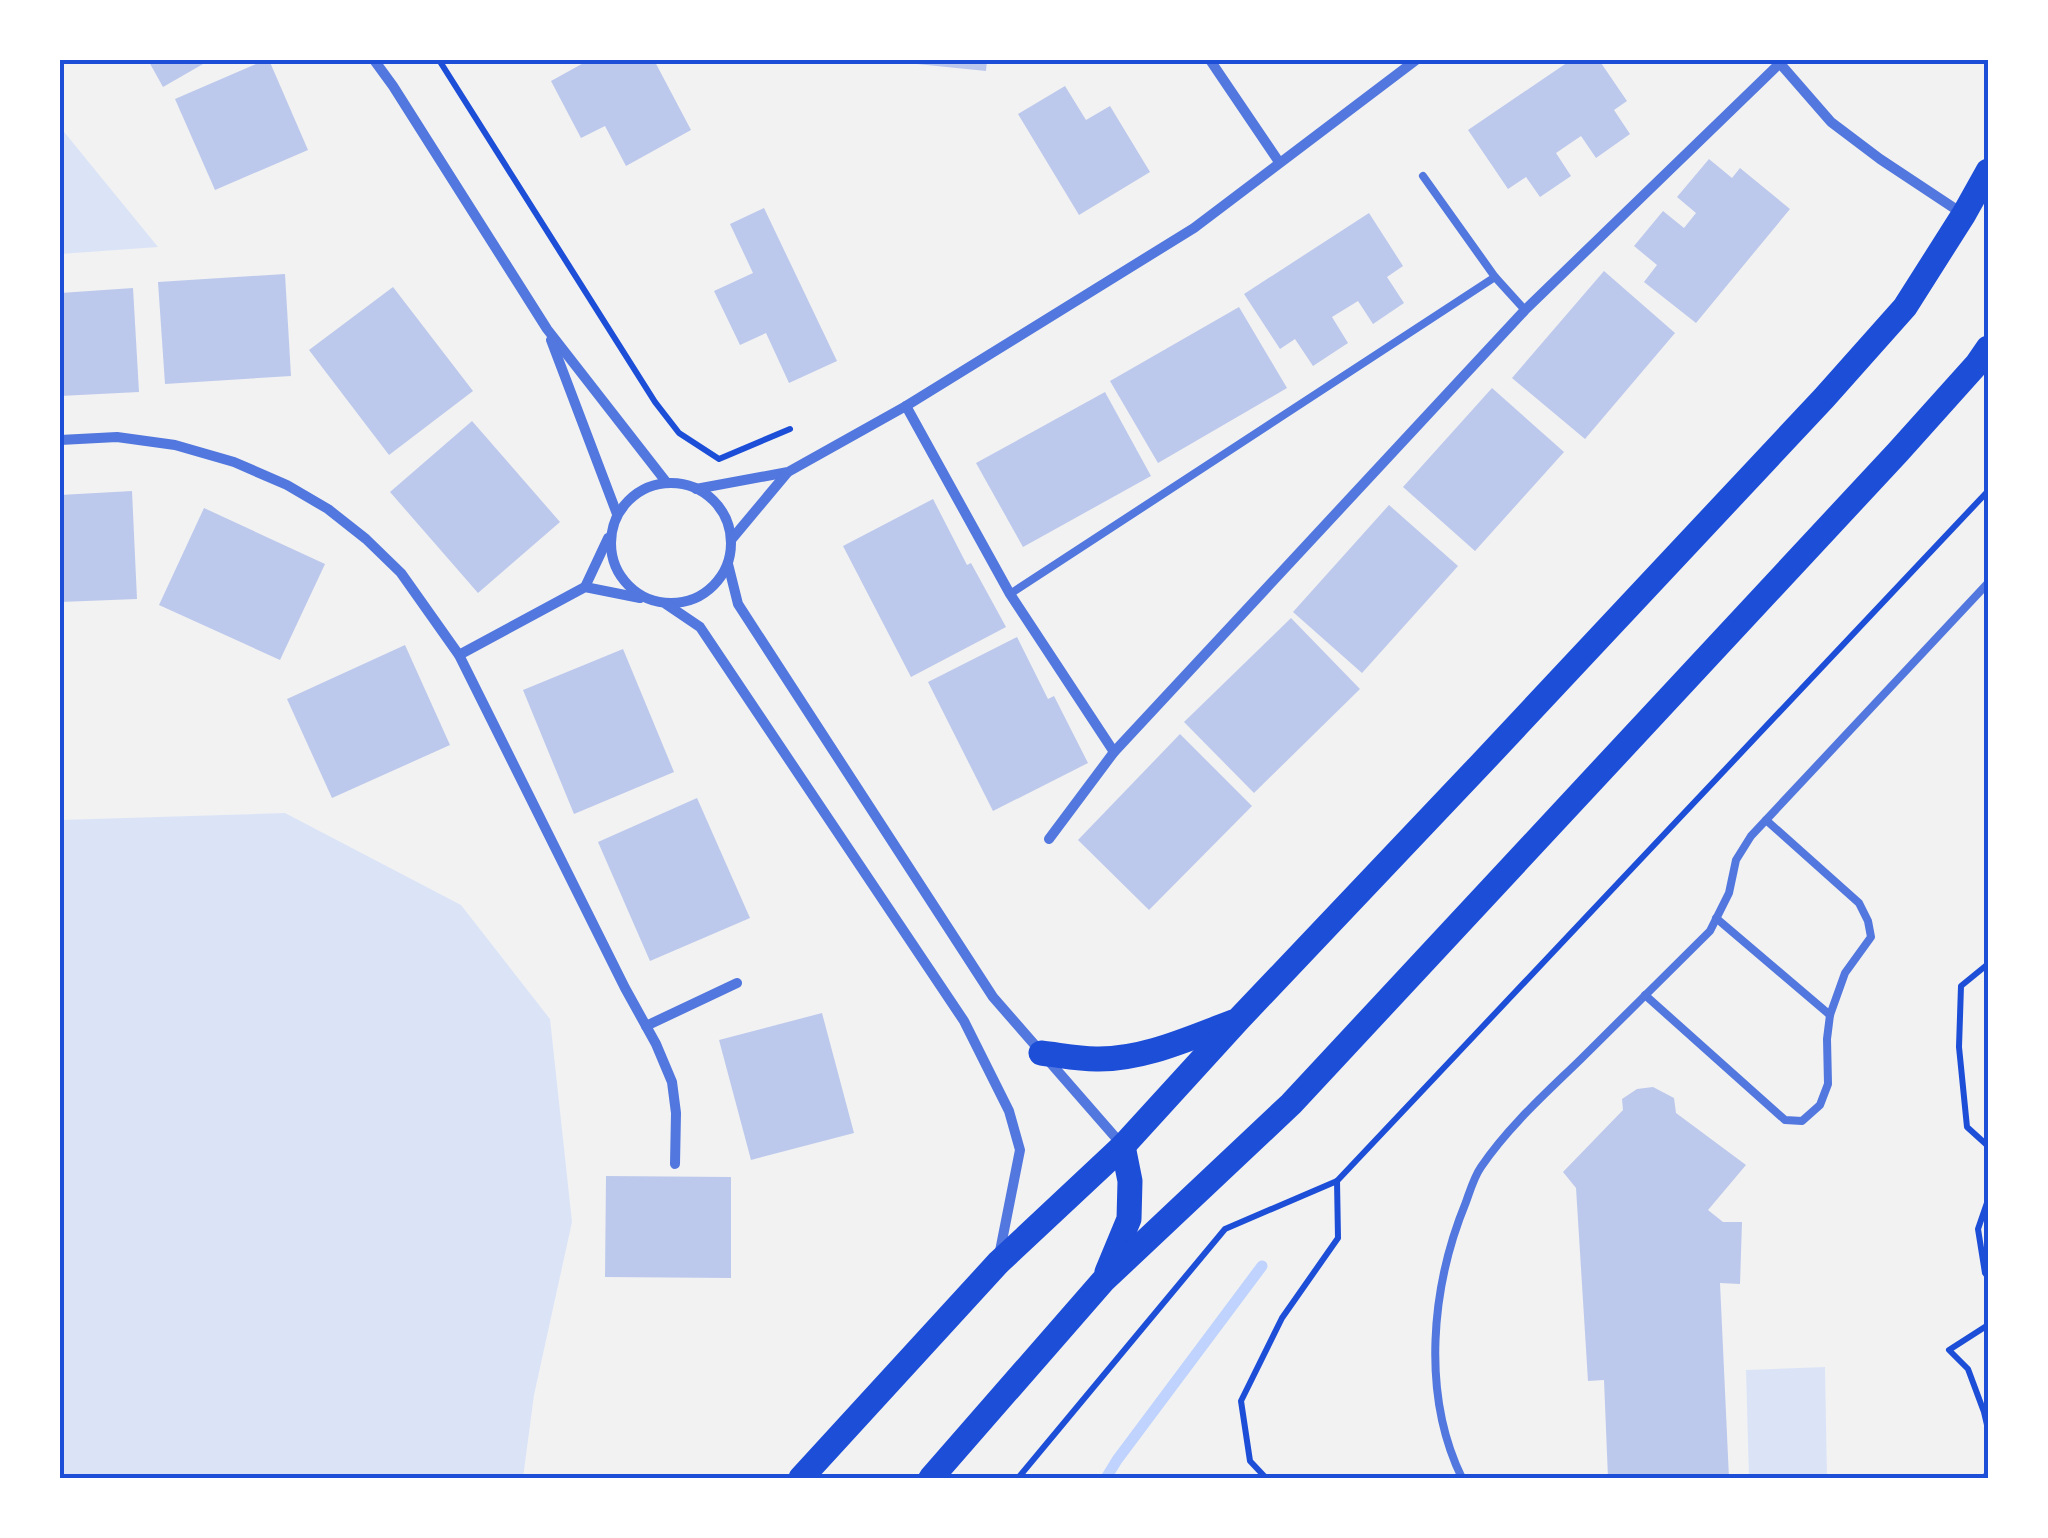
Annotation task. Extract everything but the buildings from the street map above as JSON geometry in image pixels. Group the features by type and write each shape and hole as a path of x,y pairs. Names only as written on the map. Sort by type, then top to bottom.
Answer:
{"main road":[{"path":"801,1478 998,1263 1123,1146 1824,398 1904,307 1988,171"},
{"path":"932,1478 1103,1281 1292,1104 1898,452 1988,348"},
{"path":"1042,1053 1096,1059 1132,1055 1238,1020"},
{"path":"1103,1281 1129,1220 1130,1181 1123,1146"}],"street":[{"path":"374,60 547,329 667,483"},
{"path":"1210,60 1278,162"},
{"path":"696,489 788,472 906,406 1194,228 1416,60"},
{"path":"1049,839 1114,752 1525,310 1778,62 1831,122 1880,160 1964,214"},
{"path":"547,329 618,514"},
{"path":"906,406 1010,594 1114,752"},
{"path":"60,440 117,438 175,445 234,462 328,509 400,573 460,656 646,1026 672,1082 675,1164"},
{"path":"731,540 788,472"},
{"path":"460,656 586,588 618,514 630,498 667,483 687,485 705,494 720,508 728,525 728,564 738,604 993,997 1123,1146"},
{"path":"611,533 610,554 618,573 630,588 647,599"},
{"path":"666,604 686,602 704,594 728,564"},
{"path":"586,588 666,604 700,627 964,1021 1009,1110 1020,1150 998,1263"},
{"path":"646,1026 736,983"}],"lane":[{"path":"1422,176 1495,277 1525,310"},
{"path":"1010,594 1495,277"},
{"path":"1462,1478 1450,1455 1439,1402 1435,1342 1456,1225 1479,1170 1513,1126 1710,930 1729,893 1736,860 1751,836 1988,583"},
{"path":"1645,995 1784,1120 1802,1120 1820,1106 1828,1084 1830,1015 1844,973 1871,938 1868,921 1859,903 1766,820"},
{"path":"1716,918 1830,1015"}],"path":[{"path":"442,61 655,402 679,434 719,458 790,429"},
{"path":"1018,1478 1225,1229 1337,1181 1988,492"},
{"path":"1988,964 1961,986 1959,1047 1967,1128 1988,1146"},
{"path":"1266,1478 1250,1461 1241,1401 1282,1318 1338,1238 1337,1181"},
{"path":"1988,1200 1978,1229 1988,1277"},
{"path":"1988,1325 1949,1350 1968,1369 1988,1429"}],"shaded area":[{"path":"60,127 158,247 60,254"},
{"path":"285,813 461,905 550,1019 572,1222 534,1395 523,1478 60,1478 60,820"},
{"path":"1825,1367 1827,1478 1749,1478 1746,1370"}],"waterway":[{"path":"1106,1478 1262,1266"}]}
